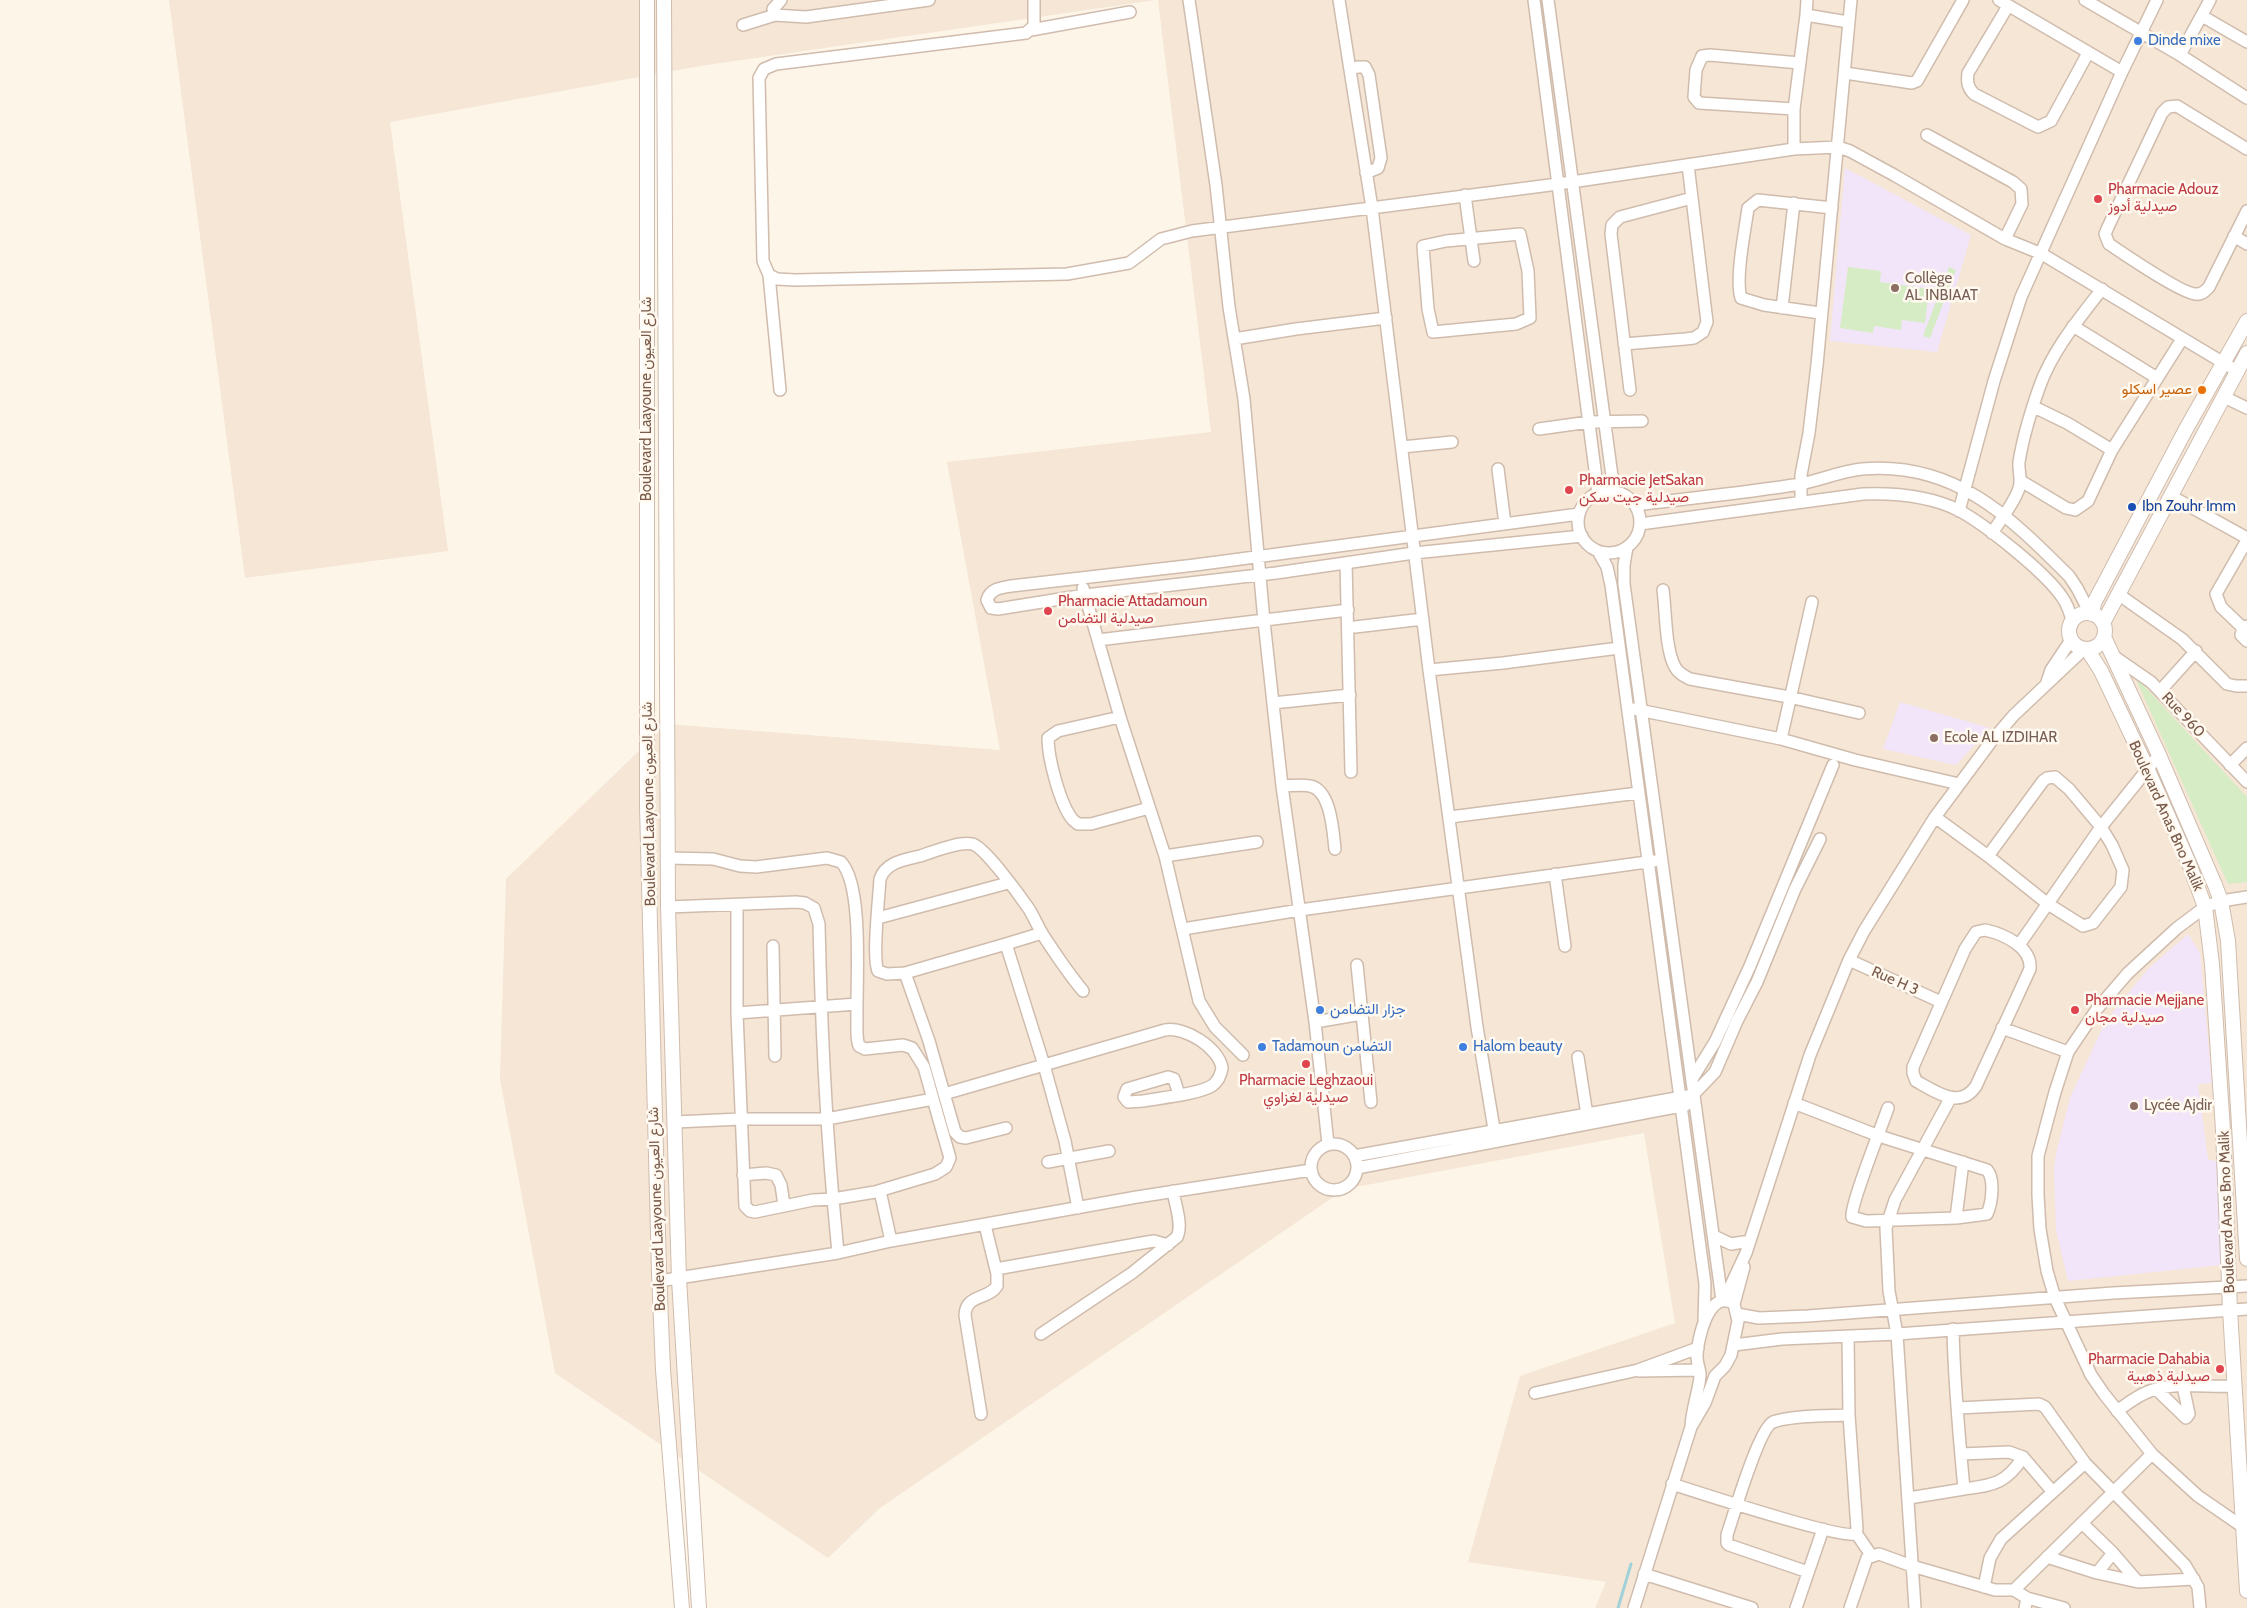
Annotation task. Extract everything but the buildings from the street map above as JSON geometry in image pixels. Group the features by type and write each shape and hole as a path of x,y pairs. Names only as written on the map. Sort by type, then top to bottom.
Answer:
{"street":[{"name":"Boulevard Laayoune شارع العيون","path":"648,0 647,806 659,1281 663,1370 682,1608"},
{"name":"Boulevard Laayoune شارع العيون","path":"664,0 668,908 679,1279 699,1608"},
{"path":"774,16 773,9 781,0"},
{"path":"743,25 774,16 806,17 862,5 928,0"},
{"path":"1031,30 1034,21 1034,0"},
{"path":"1189,0 1248,438 1258,575 1282,786 1315,1022 1328,1144"},
{"path":"1340,0 1372,208 1422,619 1495,1136"},
{"path":"1534,0 1598,493"},
{"path":"1548,0 1614,491"},
{"path":"1794,149 1794,109 1807,0"},
{"path":"1801,502 1801,484 1817,365 1820,313 1832,208 1851,0"},
{"path":"1845,73 1904,82 1917,81 1964,0"},
{"path":"2085,0 2180,55 2247,98"},
{"path":"1960,511 1994,381 2021,297 2042,254 2122,72 2157,0"},
{"path":"2180,55 2210,0"},
{"path":"2088,53 2056,114 2046,125 2038,126 1974,94 1970,90 1967,81 1968,73 2003,3 2122,72"},
{"path":"780,390 769,275 763,261 759,78 764,69 776,64 1016,34 1130,12"},
{"path":"1806,15 1848,22"},
{"path":"2202,16 2247,42"},
{"path":"1794,109 1699,103 1694,97 1693,91 1698,63 1702,56 1710,55 1800,63"},
{"path":"1350,70 1357,67 1365,67 1372,90 1381,163 1378,168 1366,173"},
{"path":"2247,149 2177,106 2168,107 2162,113 2105,234 2109,244 2115,248 2191,294 2198,295 2209,287 2247,211"},
{"path":"1927,136 2012,182 2021,189 2022,204 2005,239"},
{"path":"769,275 795,280 1066,274 1129,263 1161,240 1192,231 1558,184 1794,149 1838,147 1850,151 2005,239 2042,254 2237,371"},
{"path":"1624,344 1694,338 1703,332 1707,322 1688,165"},
{"path":"1465,195 1474,261"},
{"path":"1630,390 1611,234 1612,225 1620,217 1692,198"},
{"path":"1820,313 1745,301 1741,298 1742,255 1748,208 1750,205 1763,199 1832,208"},
{"path":"1782,308 1794,203"},
{"path":"1517,234 1521,236 1528,271 1531,315 1527,320 1516,324 1435,333 1428,309 1422,247 1470,238 1517,234"},
{"path":"2234,236 2247,244"},
{"path":"1992,533 2014,498 2022,481 2019,462 2046,372 2073,326 2102,289"},
{"path":"1234,339 1386,318"},
{"path":"2091,614 2094,603 2141,512 2247,321"},
{"path":"2073,326 2158,378"},
{"path":"2022,481 2066,508 2075,510 2088,501 2112,450 2182,339"},
{"path":"1729,1305 1810,1055 1849,960 1864,931 1935,817 2014,715 2086,649 2098,646 2104,637 2103,623 2247,353"},
{"path":"2224,396 2247,408"},
{"path":"2034,407 2067,422 2112,450"},
{"path":"1538,429 1589,422 1642,421"},
{"path":"1402,447 1452,442"},
{"path":"1498,469 1505,524"},
{"path":"1635,505 1801,484 1861,469 1894,469 1936,477 1966,489 2004,515 2069,576 2091,614 2103,623"},
{"path":"1614,491 1626,496 1635,505 1640,524 1634,541 1619,551 1608,553 1598,551 1588,545 1582,536 1578,522 1579,514 1589,498 1598,493 1614,491"},
{"path":"1640,524 1864,494 1890,494 1914,497 1960,511 1992,533 2056,589 2063,598 2072,621"},
{"path":"2171,496 2246,540 2216,594 2221,607 2245,627 2241,635 2247,641"},
{"path":"1579,514 1195,565 1001,588 988,594 988,605 991,608 998,609 1085,595 1258,575 1414,553 1582,536"},
{"path":"1627,547 1624,565 1624,584 1694,1099 1714,1236 1729,1305 1738,1321 1734,1345 1728,1360 1716,1376 1705,1403 1691,1427 1634,1608"},
{"path":"1598,551 1609,576 1705,1284 1704,1323 1698,1348 1699,1372 1691,1427"},
{"path":"1346,563 1351,772"},
{"path":"1195,565 1196,582"},
{"path":"1081,579 1120,717 1165,856 1199,1001 1215,1027 1243,1054"},
{"path":"1663,590 1671,657 1676,669 1683,675 1690,679 1789,697 1859,713"},
{"path":"2118,594 2182,639 2227,684 2247,686"},
{"path":"1781,739 1812,602"},
{"path":"1098,640 1348,610"},
{"path":"2086,649 2076,646 2071,640 2069,630 2072,621 2082,614 2091,614"},
{"path":"1355,627 1422,619"},
{"name":"Boulevard Anas Bno Malik","path":"2104,637 2159,754 2221,901 2228,941 2243,1129 2247,1259"},
{"path":"2046,684 2051,670 2071,640"},
{"path":"1429,670 1619,648"},
{"name":"Boulevard Anas Bno Malik","path":"2086,649 2101,671 2147,768 2194,876 2205,907 2212,964 2223,1130 2230,1310 2247,1591"},
{"path":"2160,691 2196,651"},
{"name":"Rue 960","path":"2112,655 2141,674 2160,691 2247,782"},
{"path":"1273,703 1350,695"},
{"path":"1626,707 1781,739 1855,760 1959,784"},
{"path":"1120,717 1058,731 1048,738 1048,751 1063,802 1073,820 1084,824 1149,808"},
{"path":"2230,765 2247,748"},
{"path":"2019,945 2101,827 2159,754"},
{"path":"1692,1079 1716,1042 1750,966 1833,765"},
{"path":"1935,817 2048,904 2079,924 2087,926 2094,922 2120,887 2123,870 2112,845 2101,827 2069,789 2055,777 2043,781 1988,856"},
{"path":"1282,786 1310,786 1318,789 1323,794 1331,820 1335,848"},
{"path":"1450,817 1638,793"},
{"path":"1354,1156 1495,1136 1694,1099 1715,1072 1756,982 1795,889 1820,839"},
{"path":"1165,856 1257,842"},
{"path":"1042,933 905,973 887,974 877,970 875,950 880,879 886,868 947,848 970,843 977,845 992,859 1008,883 1030,910 1042,933 1067,971 1083,991"},
{"path":"667,858 713,859 740,866 756,867 827,858 841,862 848,873 853,887 856,921 858,1046 865,1049 903,1045 912,1048 924,1067 958,1136 975,1137 1006,1128"},
{"path":"1183,929 1300,910 1661,860"},
{"path":"1555,874 1565,946"},
{"path":"878,918 1008,883"},
{"path":"2242,1527 2198,1496 2152,1454 2091,1375 2065,1322 2047,1271 2040,1229 2038,1156 2054,1092 2068,1052 2097,1009 2128,973 2178,928 2205,907 2221,901 2247,896"},
{"path":"668,908 796,902 805,903 814,908 819,924 827,1119 838,1253"},
{"path":"737,905 737,1013 743,1199 747,1210 755,1212 784,1205 880,1191 935,1174 948,1163 950,1158 929,1041 905,973"},
{"path":"1985,930 1993,932 2019,945 2029,956 2030,969 1973,1091 1964,1098 1951,1098 1916,1081 1913,1073 1916,1061 1965,949 1976,932 1985,930"},
{"path":"1006,944 1044,1065 1069,1158 1078,1208"},
{"path":"773,946 775,1056"},
{"name":"Rue H 3","path":"1849,960 1941,1002"},
{"path":"1358,964 1371,1102"},
{"path":"737,1013 856,1004"},
{"path":"1315,1022 1362,1014"},
{"path":"2002,1028 2068,1052"},
{"path":"674,1122 741,1119 827,1119 938,1096 1165,1030 1179,1029 1191,1034 1219,1058 1222,1068 1221,1074 1213,1085 1179,1094"},
{"path":"1578,1057 1587,1115"},
{"path":"1915,1608 1897,1334 1886,1258 1886,1228 1895,1200 1951,1098"},
{"path":"1357,1168 1587,1115 1680,1102"},
{"path":"1794,1103 1879,1136 1981,1167 1992,1178 1990,1206 1985,1215 1956,1218 1855,1219 1851,1214 1879,1136 1888,1108"},
{"path":"2223,1130 2243,1129"},
{"path":"1328,1144 1341,1145 1354,1156 1357,1168 1354,1178 1348,1185 1340,1189 1330,1190 1321,1186 1314,1179 1311,1170 1314,1156 1318,1150 1328,1144"},
{"path":"1048,1162 1109,1151"},
{"path":"1956,1218 1963,1162"},
{"path":"659,1281 838,1253 891,1241 1078,1208 1311,1170"},
{"path":"743,1176 766,1173 776,1175 781,1185 784,1205"},
{"path":"880,1191 891,1241"},
{"path":"1041,1334 1132,1273 1179,1234 1172,1192"},
{"path":"982,1414 967,1336 965,1309 975,1297 995,1290 998,1286 996,1268 985,1225"},
{"path":"1714,1236 1732,1244 1750,1241"},
{"path":"996,1268 1142,1243 1154,1242 1168,1245"},
{"path":"1704,1323 1715,1304 1729,1305 1759,1318 1893,1311 2055,1298 2247,1286"},
{"path":"1734,1345 1782,1339 1897,1334 2247,1309"},
{"path":"1953,1329 1964,1489"},
{"path":"1848,1336 1849,1415 1856,1533 1871,1556"},
{"path":"1534,1392 1638,1370 1698,1348"},
{"path":"1638,1370 1699,1372 1708,1377 1716,1376"},
{"path":"2117,1410 2146,1392 2156,1389 2183,1386 2235,1386"},
{"path":"2156,1389 2186,1418 2189,1414 2183,1386"},
{"path":"1958,1408 2043,1405 2084,1463 2176,1555 2194,1579 2198,1588 2200,1608"},
{"path":"1808,1572 1727,1543 1737,1503 1765,1430 1770,1424 1787,1419 1849,1415"},
{"path":"1961,1454 2014,1453 2022,1457 2052,1491"},
{"path":"1871,1556 1885,1555 1912,1566 1995,1590 2014,1590 2152,1454"},
{"path":"1909,1498 1987,1487 1998,1483 2008,1475 2022,1457"},
{"path":"1984,1587 1990,1558 2001,1539 2084,1463"},
{"path":"1672,1484 1823,1530 1849,1535 1856,1533"},
{"path":"2082,1523 2114,1553 2138,1582"},
{"path":"1796,1608 1823,1530"},
{"path":"2097,1573 2114,1553"},
{"path":"1850,1608 1864,1566 1871,1556"},
{"path":"2047,1557 2097,1573 2138,1582 2194,1579"},
{"path":"1644,1574 1752,1608"},
{"path":"2014,1590 2026,1603 2064,1608"}],"shaded area":[{"path":"169,0 1156,0 700,66 390,122 448,551 245,578"},
{"path":"1158,0 2247,0 2247,1608 1595,1608 1606,1582 1468,1562 1520,1376 1675,1323 1644,1133 1345,1189 880,1508 828,1558 555,1373 500,1079 506,879 667,724 1000,750 947,462 1211,432"},
{"name":"Collège AL INBIAAT","path":"1845,168 1971,235 1937,352 1830,341"},
{"name":"Ecole AL IZDIHAR","path":"1900,702 1990,728 1956,765 1883,749"},
{"name":"Lycée Ajdir","path":"2188,934 2200,953 2212,1083 2198,1084 2208,1160 2217,1161 2222,1265 2068,1281 2056,1230 2054,1169 2056,1153 2070,1098 2105,1022 2148,969"}],"green space":[{"path":"1848,267 1881,271 1880,282 1929,289 1925,323 1902,320 1901,330 1874,326 1873,333 1840,328"},
{"path":"1949,267 1956,270 1930,338 1923,336"},
{"path":"2134,675 2247,797 2247,882 2228,884"}],"waterway":[{"path":"1618,1608 1631,1564"}],"place":[{"name":"Dinde mixe","path":"2138,41"},
{"name":"Pharmacie Adouz صيدلية أدوز","path":"2098,199"},
{"name":"Collège AL INBIAAT","path":"1895,288"},
{"name":"عصير اسكلو","path":"2202,390"},
{"name":"Pharmacie JetSakan صيدلية جيت سكن","path":"1569,490"},
{"name":"Ibn Zouhr Imm","path":"2132,507"},
{"name":"Pharmacie Attadamoun صيدلية التضامن","path":"1048,611"},
{"name":"Ecole AL IZDIHAR","path":"1934,738"},
{"name":"جزار التضامن","path":"1320,1010"},
{"name":"Pharmacie Mejjane صيدلية مجان","path":"2075,1010"},
{"name":"Tadamoun التضامن","path":"1262,1047"},
{"name":"Halom beauty","path":"1463,1047"},
{"name":"Pharmacie Leghzaoui صيدلية لغزاوي","path":"1306,1064"},
{"name":"Lycée Ajdir","path":"2134,1106"},
{"name":"Pharmacie Dahabia صيدلية ذهبية","path":"2220,1369"}]}
